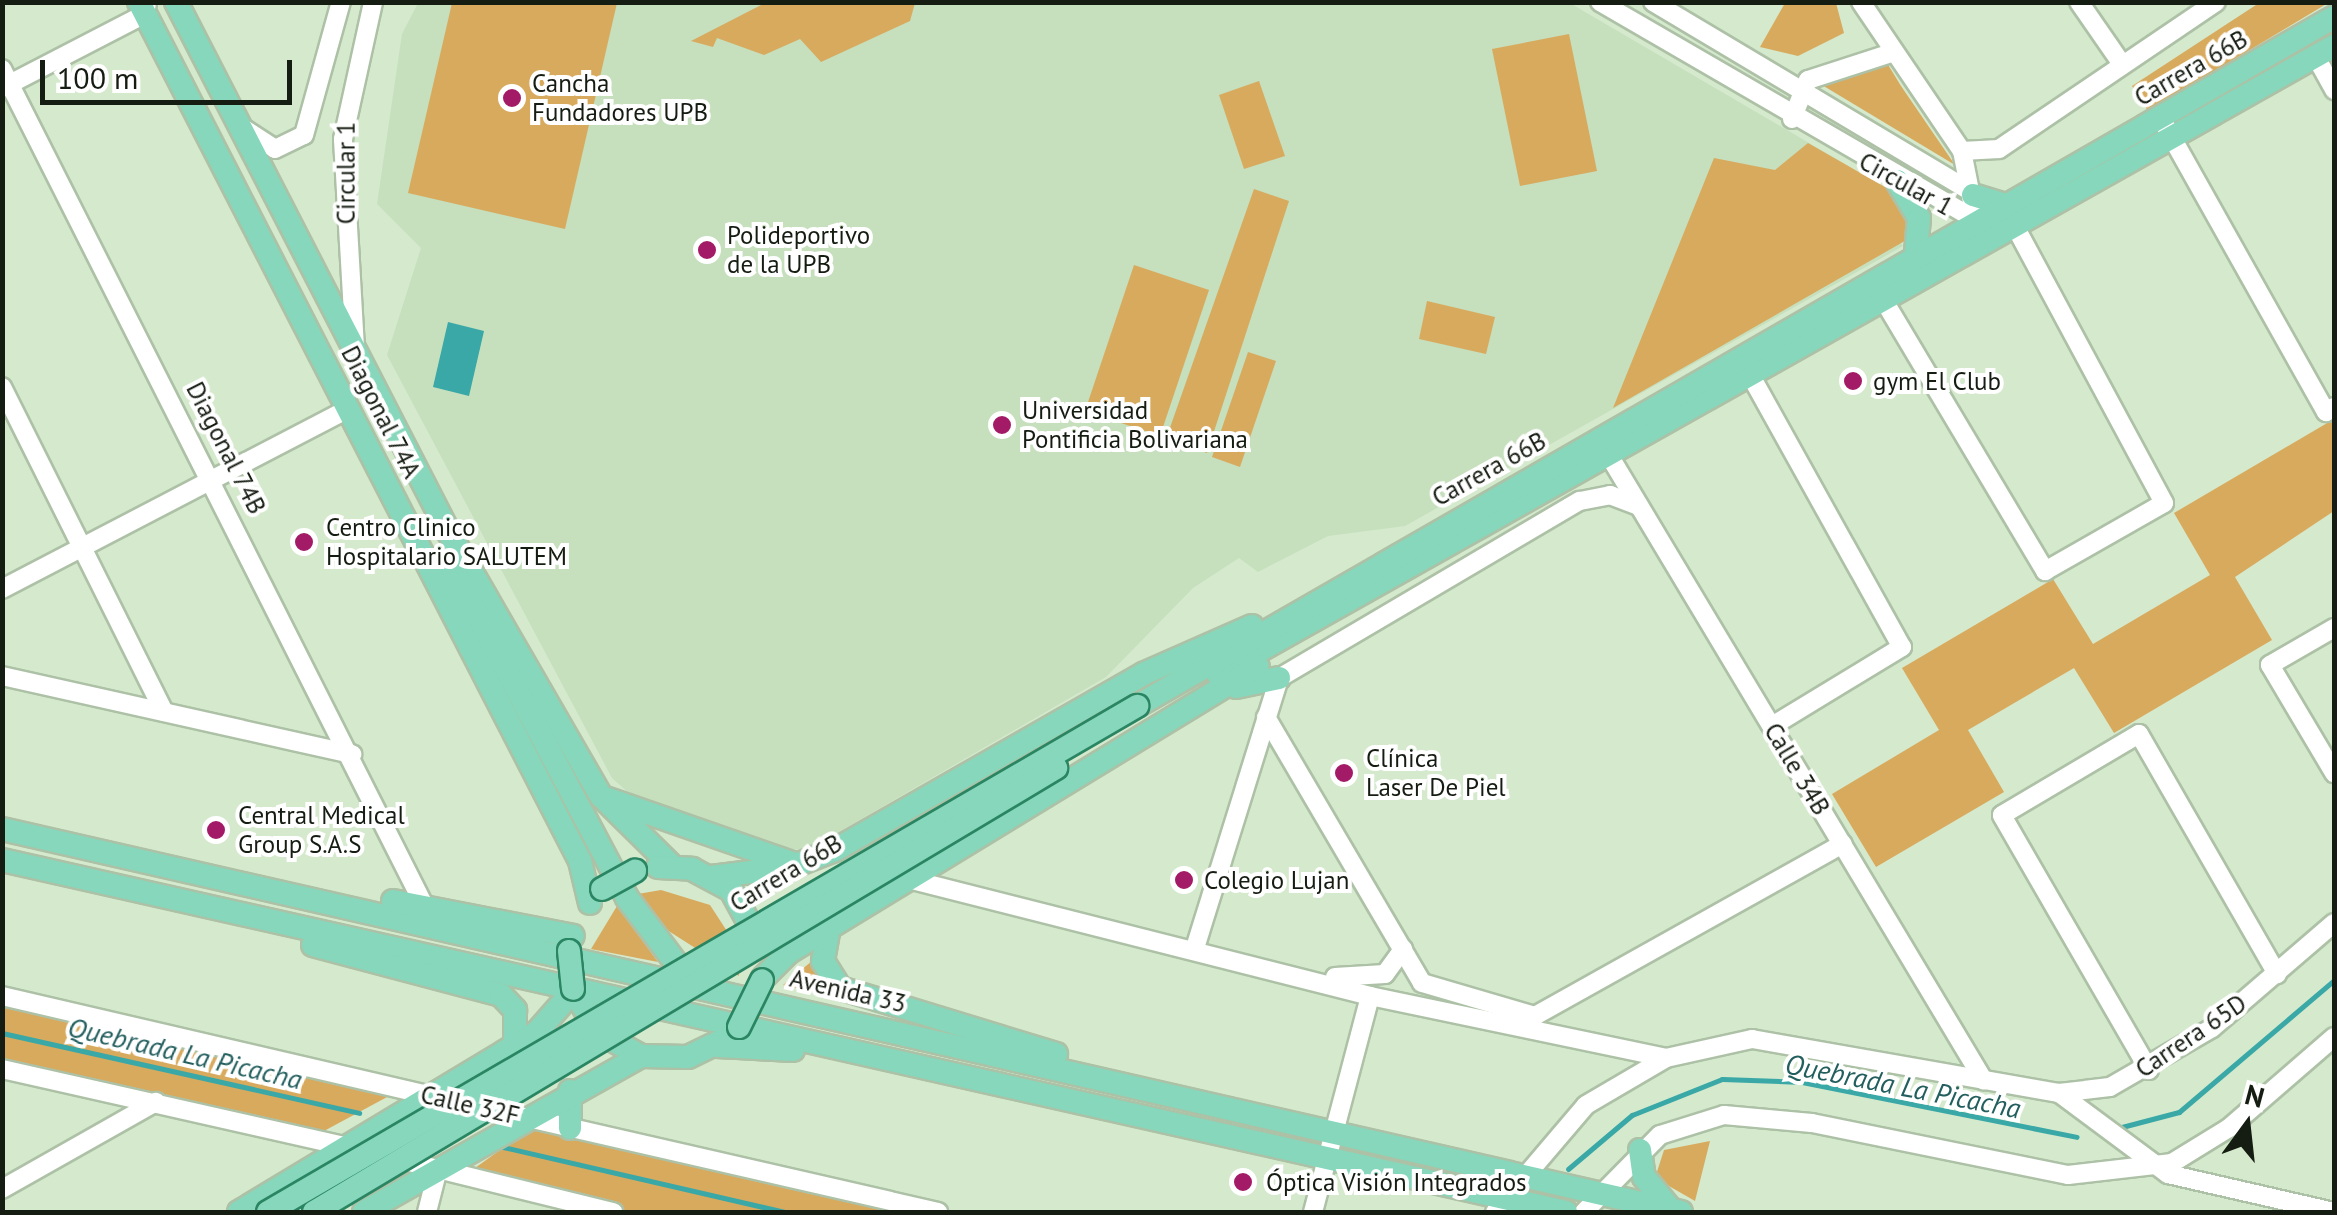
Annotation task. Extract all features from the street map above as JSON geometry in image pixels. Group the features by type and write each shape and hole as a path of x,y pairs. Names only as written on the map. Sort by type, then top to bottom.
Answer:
{"main road":[{"name":"Diagonal 74A","path":"176,2 355,348 416,476 601,796 672,866"},
{"name":"Diagonal 74A","path":"144,6 596,896"},
{"name":"Carrera 66B","path":"684,981 1141,710 1293,612 1915,264 1975,219 2161,118 2334,16"},
{"name":"Carrera 66B","path":"1141,710 1294,638 2175,142 2325,51"},
{"path":"1897,181 1920,218 1915,264"},
{"path":"1971,193 2005,204"},
{"path":"1957,265 1975,219 2017,230"},
{"path":"416,476 448,560 603,854 684,981"},
{"path":"1555,514 1571,480"},
{"path":"1127,1109 1001,1097 770,1046 717,1046 672,1060 641,1056 598,1032 573,990 571,944 596,896 635,871 672,866 711,877 798,866 835,850 1197,646 1293,612"},
{"path":"717,1046 739,1027 762,979 830,927 1228,689 1294,638"},
{"path":"1228,689 1280,678"},
{"path":"933,793 927,821 959,849"},
{"path":"601,796 798,866"},
{"name":"Avenida 33","path":"2,829 1130,1082 1676,1211"},
{"path":"835,850 864,864 876,899"},
{"path":"2,860 1127,1109 1328,1156 1501,1206 1566,1212"},
{"path":"178,867 425,907 571,944"},
{"path":"711,877 747,908 762,979"},
{"path":"138,891 491,990 515,1010 514,1046"},
{"path":"830,927 823,960 840,988 972,1022 1130,1082"},
{"path":"268,1212 684,981"},
{"path":"314,1212 684,981"},
{"path":"240,1212 549,1023 573,990"},
{"path":"364,1212 570,1090 641,1056"},
{"path":"570,1090 570,1128"},
{"path":"382,1126 401,1160"},
{"path":"1640,1150 1651,1190 1676,1211"},
{"path":"294,1179 324,1212"}],"street":[{"name":"Circular 1","path":"237,123 275,148 304,135 341,2"},
{"name":"Circular 1","path":"355,348 342,178 360,44 373,2"},
{"name":"Circular 1","path":"1600,2 1897,181 1975,219"},
{"name":"Circular 1","path":"1653,2 1971,193 1975,219"},
{"path":"1861,2 1962,151 1971,193"},
{"path":"2080,2 2122,64"},
{"path":"1962,151 1999,149 2216,2"},
{"path":"5,80 144,6"},
{"path":"332,34 360,44"},
{"path":"2325,51 2334,90"},
{"path":"1792,118 1802,94 1824,71 1894,52"},
{"name":"Diagonal 74B","path":"5,80 352,754 425,907"},
{"path":"2161,118 2330,409"},
{"path":"1886,304 2045,571 2164,504 2017,230"},
{"path":"1752,378 1902,648 1772,726"},
{"path":"2,387 164,712"},
{"path":"2,589 348,409"},
{"name":"Calle 34B","path":"1610,457 1984,1081"},
{"path":"1195,948 1280,678 1555,514 1600,495 1640,506"},
{"path":"2334,628 2270,666 2334,773"},
{"path":"2,676 352,754"},
{"path":"1266,717 1403,948 1434,990 1535,1016"},
{"path":"2149,1070 2002,814 2139,734 2277,974"},
{"path":"1512,1028 1843,844"},
{"path":"908,880 1310,975 1370,996 1666,1058"},
{"name":"Carrera 65D","path":"1501,1206 1586,1105 1666,1058 1752,1038 2059,1093 2149,1070 2277,974 2334,924"},
{"path":"1310,975 1372,980 1403,948"},
{"name":"Calle 32F","path":"2,996 938,1212"},
{"path":"1314,1212 1370,996"},
{"path":"1584,1212 1640,1150 1676,1126 1748,1114 2098,1174 2152,1167 2188,1155 2334,1037"},
{"path":"2312,1056 2334,1061"},
{"path":"2,1069 438,1169 566,1207 613,1212"},
{"path":"2059,1093 2152,1167 2204,1184 2334,1212"},
{"path":"2,1189 156,1102"},
{"path":"2098,1174 2119,1144"},
{"path":"2188,1155 2204,1184"},
{"path":"427,1212 438,1169"}],"shaded area":[{"name":"Universidad Pontificia Bolivariana","path":"1568,2 1850,167 1903,246 1405,526 1328,536 1258,572 1239,558 1193,588 1106,677 811,848 786,850 638,801 612,778 387,355 421,248 377,204 402,34 418,3"},
{"name":"Cancha Fundadores UPB","path":"452,3 617,3 565,229 408,193"},
{"path":"765,3 915,3 910,21 821,62 800,39 764,55 717,38 713,47 691,41"},
{"path":"1785,3 1836,3 1844,33 1798,56 1760,47"},
{"path":"2259,3 2328,3 2148,111 2132,86"},
{"path":"1569,34 1597,171 1520,186 1492,49"},
{"path":"1887,63 1901,86 1955,165 1817,82"},
{"path":"1259,81 1285,156 1244,169 1219,95"},
{"path":"1808,143 1892,191 1911,220 1910,238 1613,408 1714,158 1775,170"},
{"path":"1254,189 1289,201 1207,453 1166,439"},
{"path":"1134,265 1209,290 1160,436 1085,411"},
{"path":"1427,301 1495,317 1486,354 1419,339"},
{"path":"1248,352 1276,361 1240,467 1212,457"},
{"path":"2334,419 2334,511 2235,577 2272,640 2114,733 2074,668 1968,730 2004,792 1876,867 1832,794 1939,730 1902,668 2053,579 2093,644 2210,575 2174,513"},
{"path":"661,890 710,905 736,945 739,976 653,921 638,894"},
{"path":"617,906 658,962 591,949"},
{"path":"812,961 821,985 835,997 783,985"},
{"path":"3,996 402,1089 311,1138 3,1069"},
{"path":"540,1121 938,1212 613,1212 464,1176"},
{"path":"1710,1141 1695,1201 1655,1178 1664,1150"}],"water":[{"path":"448,322 484,331 469,396 433,387"}],"waterway":[{"name":"Quebrada La Picacha","path":"2118,1128 2179,1112 2334,980"},
{"name":"Quebrada La Picacha","path":"2,1033 359,1113"},
{"name":"Quebrada La Picacha","path":"1568,1169 1632,1115 1722,1079 1802,1082 2077,1137"},
{"name":"Quebrada La Picacha","path":"503,1147 784,1212"}],"place":[{"name":"Cancha Fundadores UPB","path":"512,98"},
{"name":"Polideportivo de la UPB","path":"707,250"},
{"name":"gym El Club","path":"1853,381"},
{"name":"Universidad Pontificia Bolivariana","path":"1002,425"},
{"name":"Centro Clinico Hospitalario SALUTEM","path":"304,542"},
{"name":"Clínica Laser De Piel","path":"1344,773"},
{"name":"Central Medical Group S.A.S","path":"216,830"},
{"name":"Colegio Lujan","path":"1184,880"},
{"name":"Óptica Visión Integrados","path":"1243,1182"}]}
